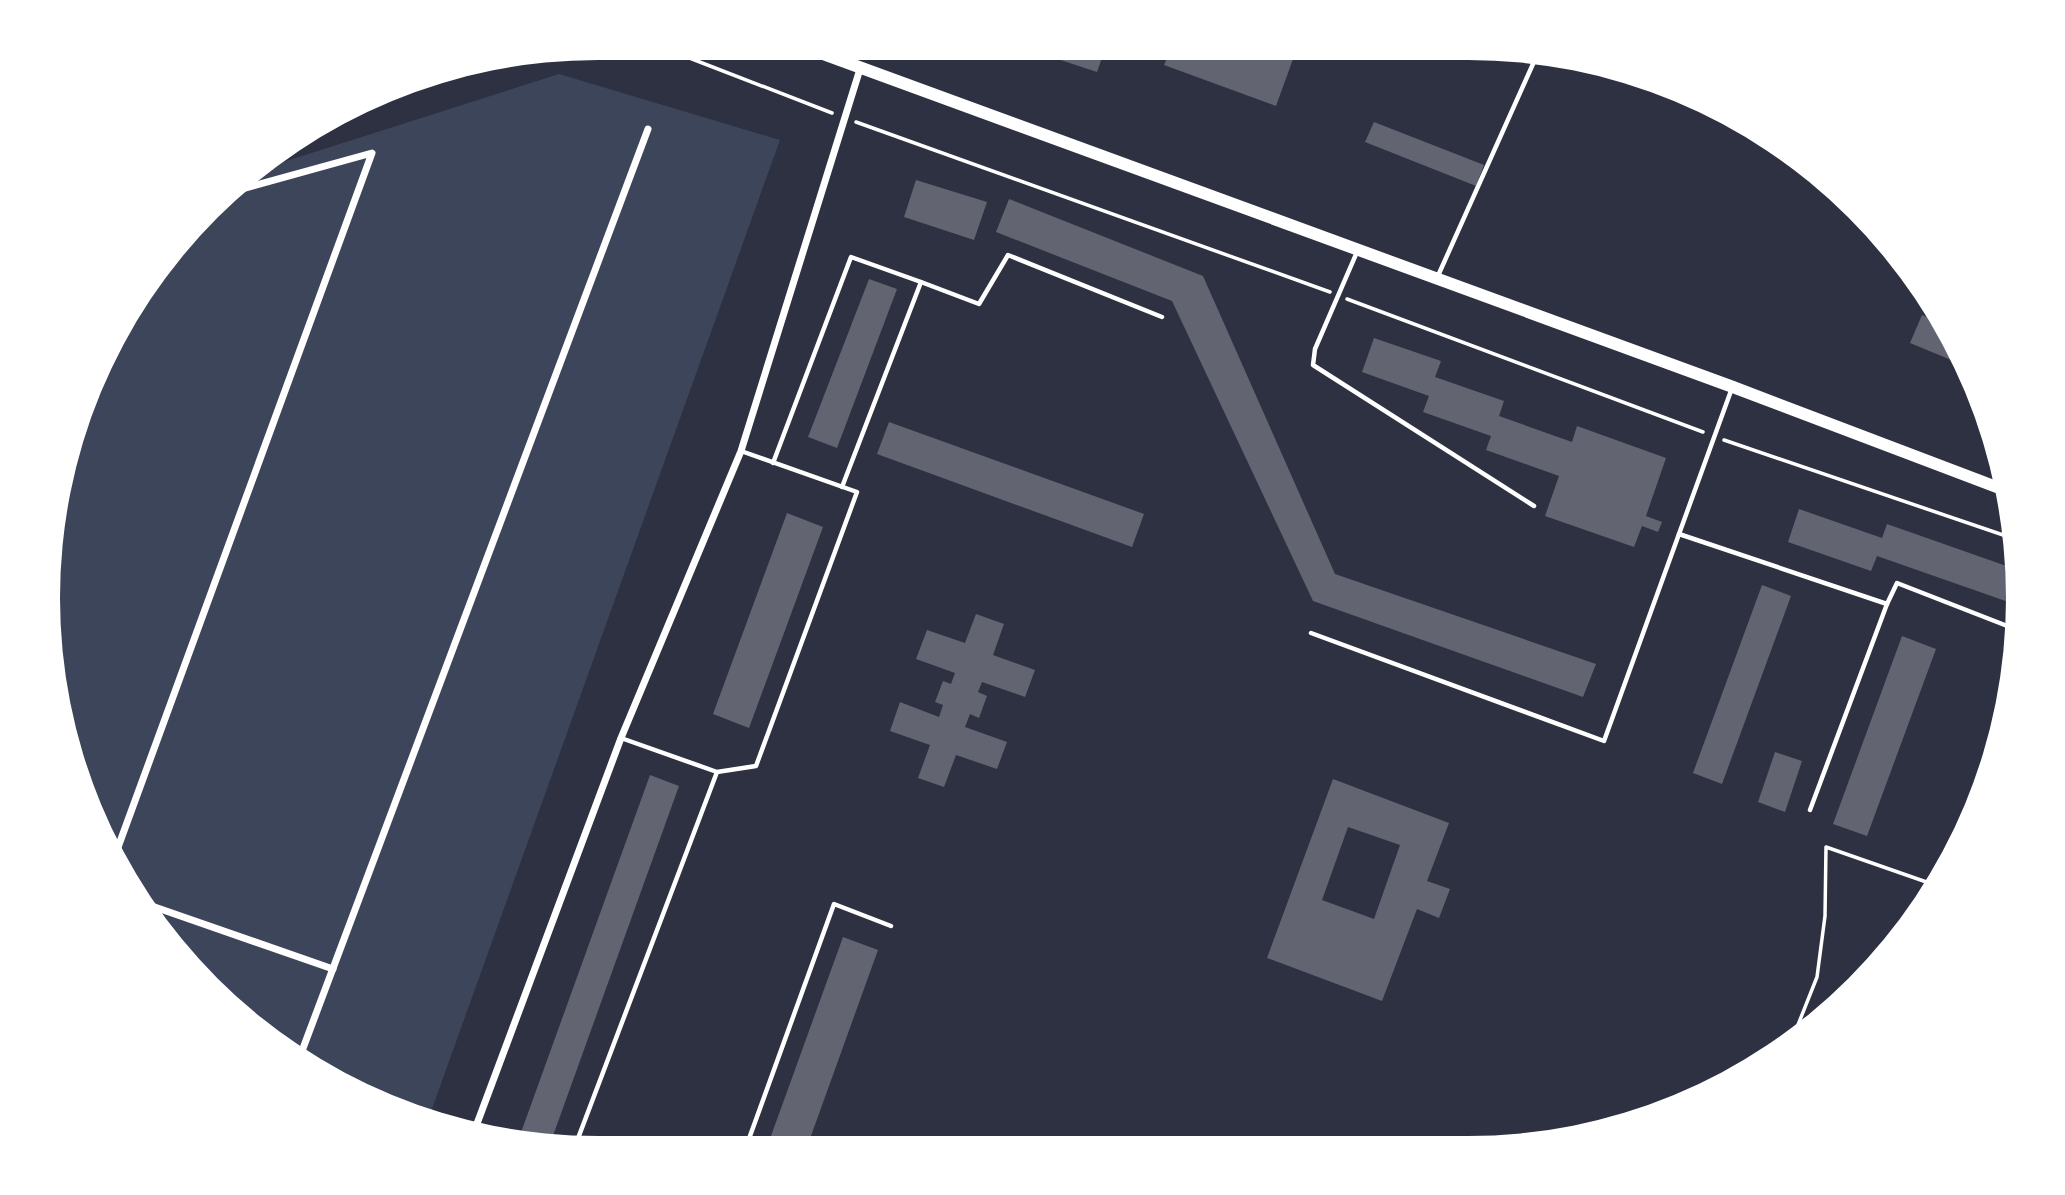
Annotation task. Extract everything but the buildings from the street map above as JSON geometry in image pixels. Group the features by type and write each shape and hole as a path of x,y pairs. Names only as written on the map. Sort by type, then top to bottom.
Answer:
{"street":[{"path":"837,60 1733,387 1993,486"},
{"path":"478,1122 621,738 741,451 860,69"},
{"path":"303,1048 648,130"},
{"path":"119,843 372,153 251,187"},
{"path":"159,909 333,969"}],"lane":[{"path":"1437,279 1533,64"},
{"path":"1358,250 1315,349 1313,365 1534,506"},
{"path":"773,463 851,257 979,304 1008,255 1162,317"},
{"path":"842,486 921,282"},
{"path":"1311,633 1604,741 1733,387"},
{"path":"621,738 717,772 756,766 857,492 741,451"},
{"path":"1679,534 1887,604"},
{"path":"1810,810 1897,583 2004,625"},
{"path":"579,1135 717,772"},
{"path":"750,1136 834,904 891,926"}],"path":[{"path":"1800,1020 1817,977 1825,916 1826,847 1924,881"}],"shaded area":[{"path":"559,74 780,140 432,1109 360,1080 299,1045 243,1002 193,952 150,896 100,803 78,737 64,668 60,598 64,527 78,458 100,392 132,328 171,270 217,217 282,163"}]}
